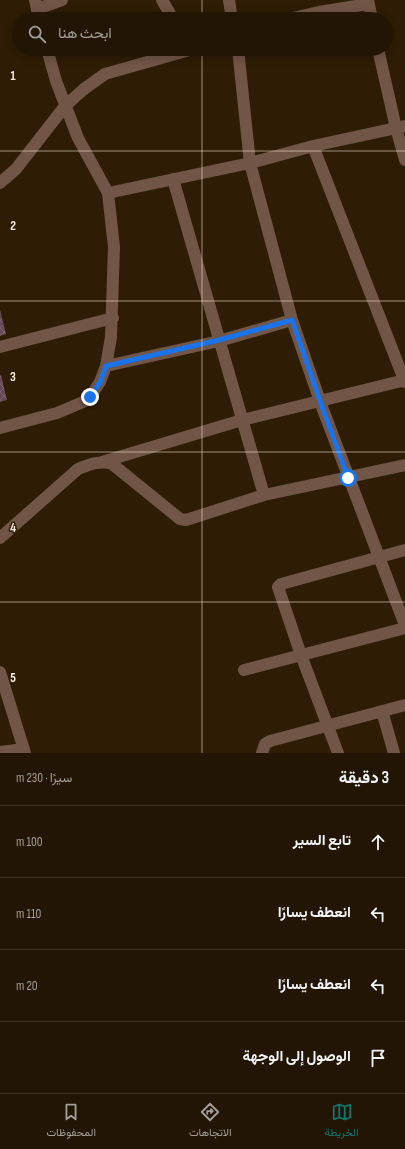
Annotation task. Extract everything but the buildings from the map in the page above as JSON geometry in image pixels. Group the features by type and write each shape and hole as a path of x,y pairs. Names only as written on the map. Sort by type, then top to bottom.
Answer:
{"street":[{"path":"37,9 62,0"},
{"path":"162,0 169,12"},
{"path":"229,0 231,12"},
{"path":"304,12 318,6 368,2 370,12"},
{"path":"0,428 57,413 83,402 90,397 100,382 106,366 112,337 114,247 108,193 78,138 56,81 49,56"},
{"path":"0,183 16,169 65,106 84,88 105,74 170,56"},
{"path":"239,56 250,163 292,320 348,478 405,625"},
{"path":"380,56 400,127 405,160"},
{"path":"108,193 250,163 313,146 400,127"},
{"path":"0,538 78,469 92,463 102,462 242,420 405,381 313,146"},
{"path":"173,179 264,495"},
{"path":"0,347 113,318"},
{"path":"106,366 219,340 292,320"},
{"path":"102,462 111,463 180,519 190,519 264,495 405,466"},
{"path":"338,753 278,590 279,585 405,550"},
{"path":"244,670 405,628"},
{"path":"0,672 24,751 0,752"},
{"path":"262,753 265,744 270,741 405,705"},
{"path":"382,711 394,753"}],"route":[{"path":"90,397 100,382 106,366 219,340 292,320 304,359 348,478"}]}
